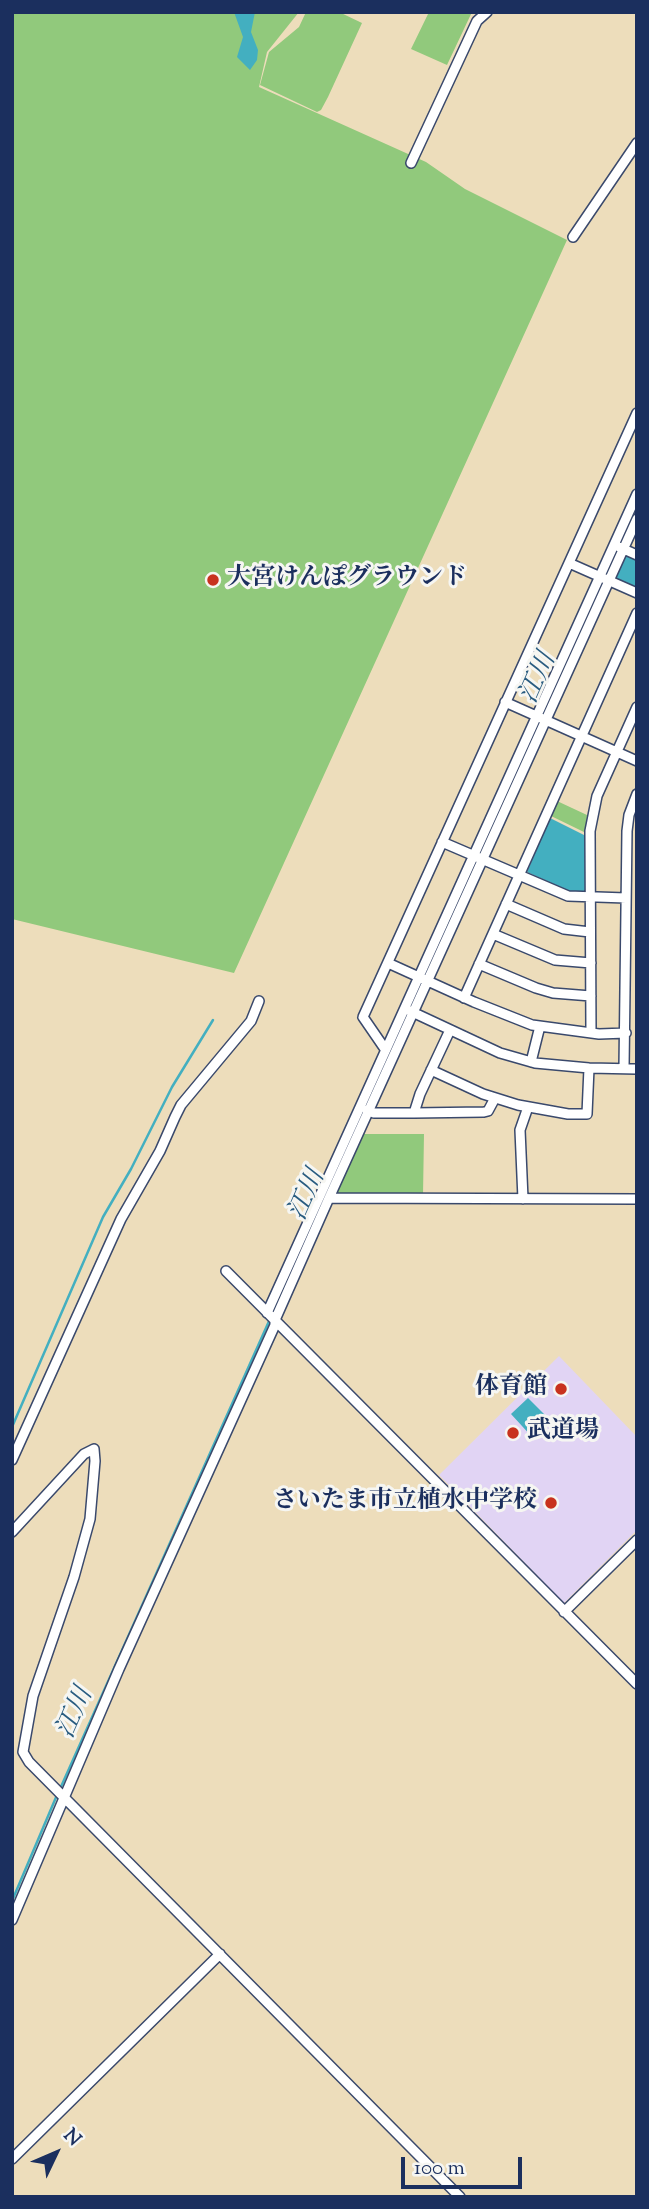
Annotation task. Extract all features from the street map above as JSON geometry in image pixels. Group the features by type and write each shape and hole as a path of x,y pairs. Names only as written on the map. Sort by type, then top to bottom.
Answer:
{"street":[{"path":"411,163 477,21 487,12"},
{"path":"573,237 637,143"},
{"path":"385,1049 363,1017 637,413"},
{"path":"271,1317 619,546 637,494"},
{"path":"619,546 637,519"},
{"path":"619,546 637,555"},
{"path":"569,563 637,593"},
{"path":"464,998 637,613"},
{"path":"505,702 637,761"},
{"path":"591,1033 590,831 597,796 637,707"},
{"path":"624,1068 626,898 637,794"},
{"path":"442,842 568,896 626,898"},
{"path":"506,904 564,929 590,932"},
{"path":"493,934 555,960 591,963"},
{"path":"388,963 464,998 540,1027 591,1033 626,1033"},
{"path":"479,964 553,993 591,996"},
{"path":"12,1460 121,1219 160,1151 181,1105 251,1021 258,1001"},
{"path":"271,1317 329,1198 385,1049 409,1010"},
{"path":"409,1010 500,1053 531,1062 589,1069 637,1069"},
{"path":"531,1062 540,1027"},
{"path":"414,1113 450,1030"},
{"path":"431,1070 495,1098 568,1114 587,1114 589,1069"},
{"path":"364,1109 414,1113 484,1112 488,1111 495,1098"},
{"path":"523,1199 520,1130 528,1107"},
{"path":"329,1198 637,1199"},
{"path":"226,1271 637,1684"},
{"path":"12,1920 119,1669 275,1325 271,1317"},
{"path":"12,1532 84,1454 94,1449 90,1519 74,1577 33,1696 23,1752 29,1762 460,2197"},
{"path":"565,1612 637,1540"},
{"path":"12,2159 220,1954"}],"shaded area":[{"name":"さいたま市立植水中学校","path":"559,1356 637,1437 637,1530 564,1603 439,1475"}],"green space":[{"name":"大宮けんぽグラウンド","path":"12,12 299,12 267,52 259,87 426,162 465,189 567,240 234,973 12,919"},
{"path":"306,12 339,12 362,23 328,97 317,112 260,85 269,52 299,27"},
{"path":"429,12 472,12 447,65 411,49"},
{"path":"557,801 587,815 586,833 551,816"},
{"path":"363,1134 424,1134 423,1195 334,1195"}],"water":[{"path":"234,12 255,12 251,32 258,50 257,60 250,70 237,57 243,37"},
{"path":"626,553 637,558 637,589 615,579"},
{"path":"550,818 586,836 586,892 569,891 527,872"},
{"path":"528,1398 551,1421 533,1438 511,1414"}],"waterway":[{"name":"江川","path":"619,544 637,506"},
{"name":"江川","path":"605,576 617,550"},
{"name":"江川","path":"480,854 602,582"},
{"name":"江川","path":"411,1007 477,860"},
{"name":"江川","path":"386,1061 408,1013"},
{"path":"12,1427 103,1217 131,1169 172,1087 213,1020"},
{"name":"江川","path":"272,1313 323,1201"},
{"name":"江川","path":"60,1789 270,1319"},
{"name":"江川","path":"12,1901 57,1795"}],"place":[{"name":"大宮けんぽグラウンド","path":"213,580"},
{"name":"体育館","path":"561,1389"},
{"name":"武道場","path":"513,1433"},
{"name":"さいたま市立植水中学校","path":"551,1503"}]}
